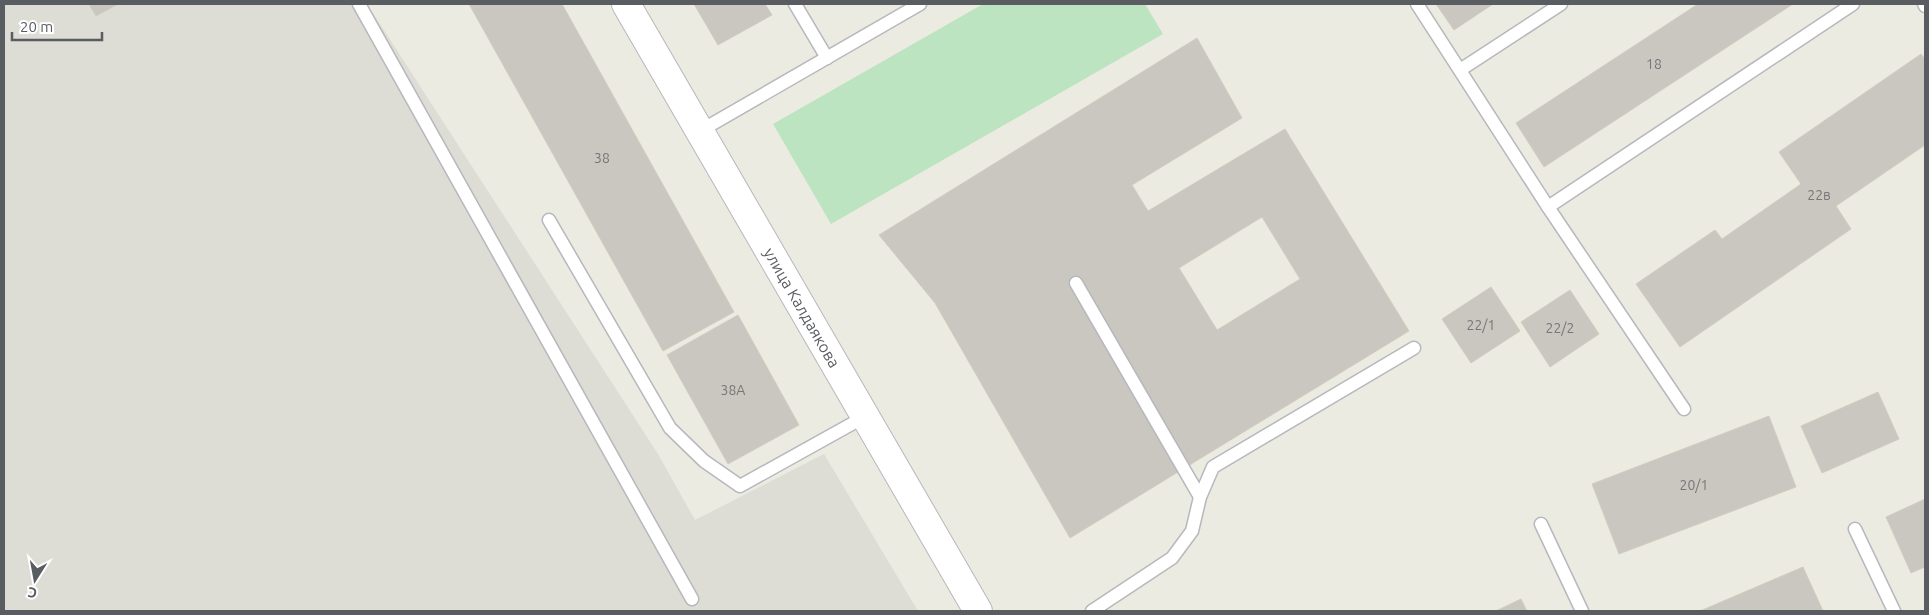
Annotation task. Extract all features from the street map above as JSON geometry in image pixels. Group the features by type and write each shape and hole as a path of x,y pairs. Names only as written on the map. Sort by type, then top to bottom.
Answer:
{"street":[{"name":"улица Калдаякова","path":"626,4 978,611"}],"lane":[{"path":"359,4 692,600"},
{"path":"795,4 827,58"},
{"path":"700,131 920,4"},
{"path":"1417,4 1548,207 1684,409"},
{"path":"1460,70 1561,4"},
{"path":"1548,207 1853,4"},
{"path":"549,220 670,428 704,461 740,486 866,416"},
{"path":"1076,283 1200,497"},
{"path":"1092,611 1172,558 1192,531 1200,497 1213,467 1414,348"},
{"path":"1542,524 1582,611"},
{"path":"1856,529 1894,611"}],"shaded area":[{"path":"4,4 367,4 658,454 695,520 824,454 918,611 4,611"}],"green space":[{"path":"983,4 1145,4 1163,34 831,224 773,124"}],"building":[{"path":"89,4 118,4 96,16"},
{"path":"469,4 562,4 734,312 663,351"},
{"path":"694,4 765,4 772,15 718,45"},
{"path":"1436,4 1493,4 1454,30"},
{"path":"1698,4 1793,4 1544,167 1516,123"},
{"path":"1197,38 1242,118 1132,185 1148,211 1285,129 1409,331 1070,538 935,303 879,235","holes":["1262,217 1300,279 1217,330 1179,268"]},
{"path":"1921,54 1925,59 1925,145 1836,206 1851,229 1680,347 1636,284 1715,230 1722,239 1801,184 1779,152"},
{"path":"1491,287 1520,331 1471,363 1442,319"},
{"path":"1570,290 1599,334 1550,367 1521,322"},
{"path":"738,315 799,425 728,464 667,355"},
{"path":"1878,392 1899,439 1822,473 1801,426"},
{"path":"1769,416 1796,487 1619,554 1592,484"},
{"path":"1925,499 1925,567 1911,573 1886,517"},
{"path":"1803,567 1823,611 1700,611"},
{"path":"1521,599 1527,611 1496,611"}]}
